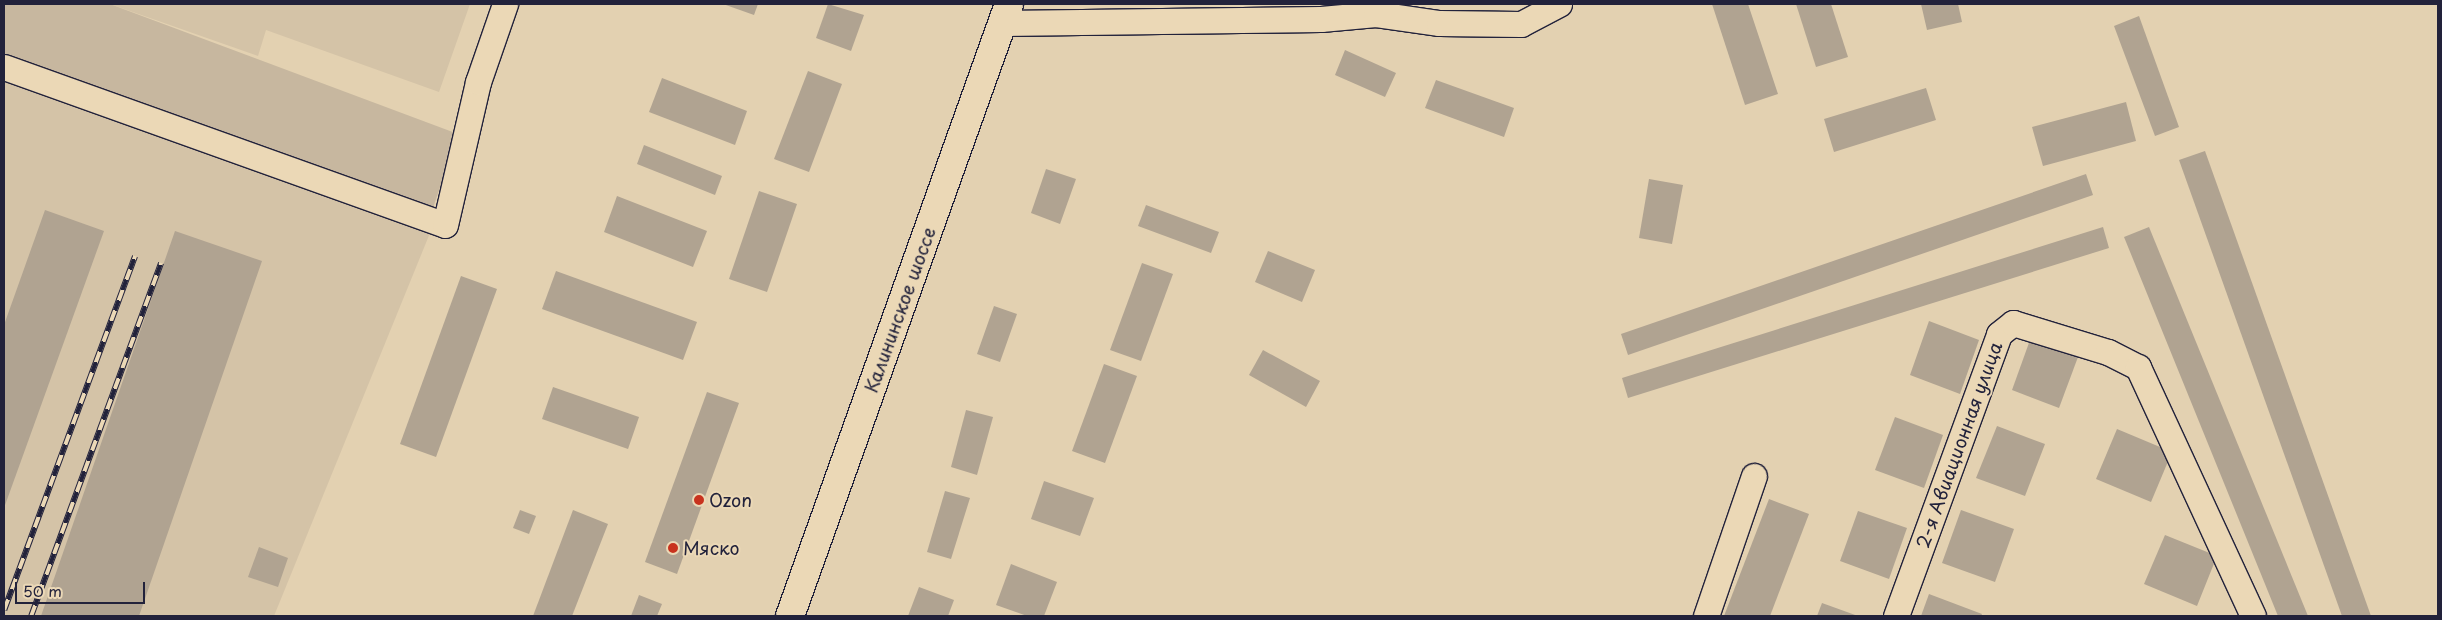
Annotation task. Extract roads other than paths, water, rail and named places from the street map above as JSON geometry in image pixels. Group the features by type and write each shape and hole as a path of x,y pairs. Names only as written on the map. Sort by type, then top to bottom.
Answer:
{"main road":[{"name":"Калининское шоссе","path":"790,616 1006,14"}],"street":[{"path":"4,67 445,225 478,82 505,4"},
{"path":"1006,14 1321,19 1376,14 1439,23 1521,24 1559,4"},
{"name":"2-я Авиационная улица","path":"1896,616 1999,334 2013,323 2108,352 2138,367 2253,616"},
{"path":"1706,616 1754,476"}],"railway":[{"path":"4,610 135,256"},
{"path":"31,616 161,263"}],"place":[{"name":"Ozon","path":"699,500"},
{"name":"Мяско","path":"673,548"}]}
